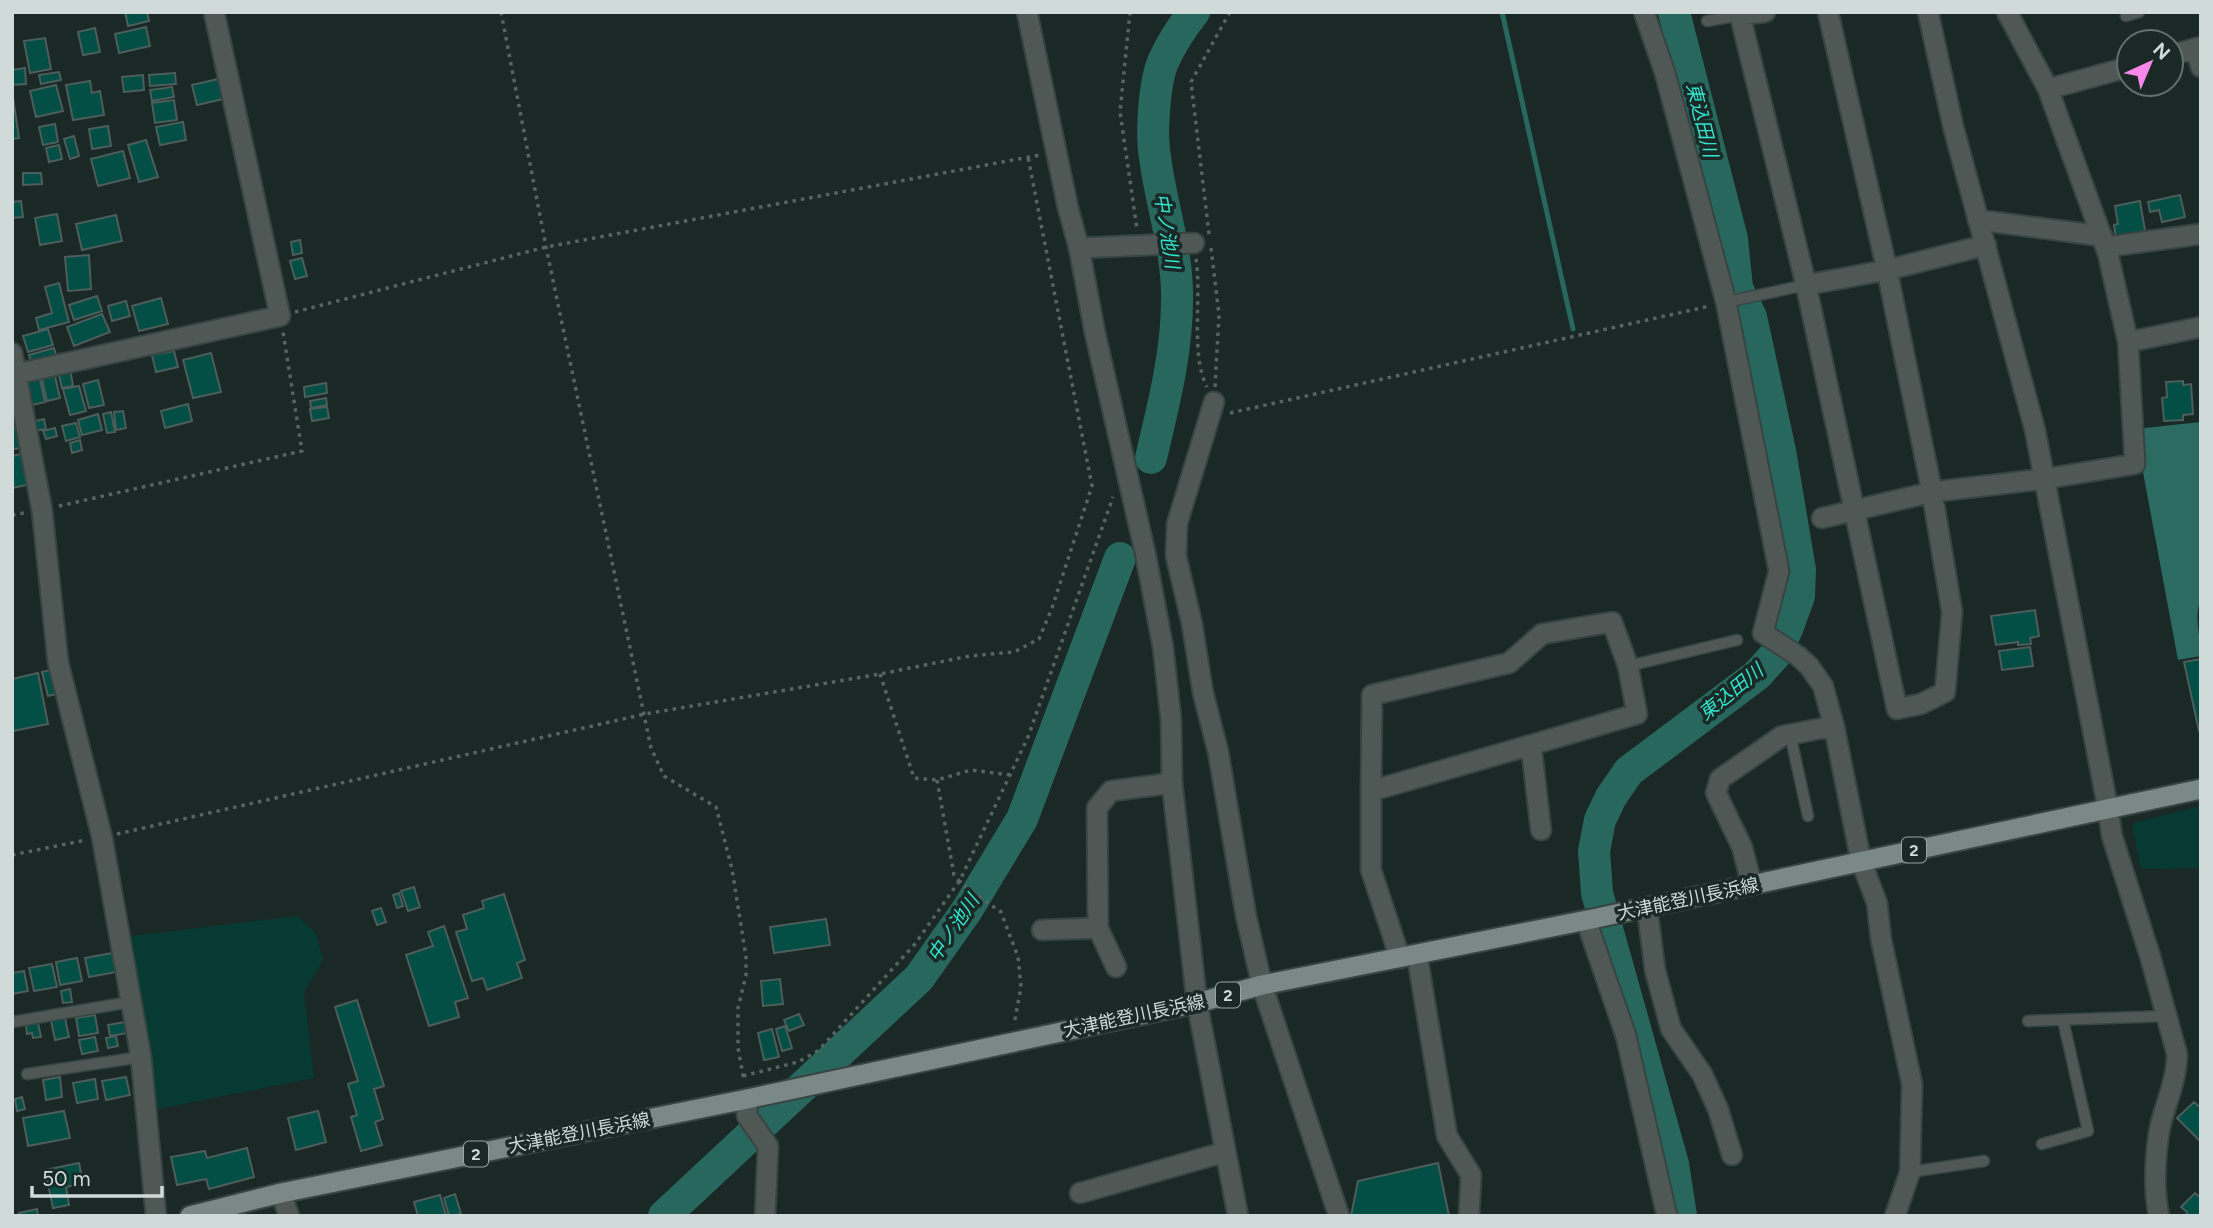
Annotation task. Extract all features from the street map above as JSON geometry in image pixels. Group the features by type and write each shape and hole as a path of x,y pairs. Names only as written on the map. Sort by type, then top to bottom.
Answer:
{"main road":[{"name":"大津能登川長浜線","path":"190,1216 281,1193 752,1103 864,1074 1197,1003 1262,985 1589,920 2201,789"}],"street":[{"path":"14,374 280,316 214,12"},
{"path":"1027,12 1145,552 1163,647 1171,720 1172,783 1197,1003 1238,1216"},
{"path":"1644,12 1665,73 1729,301 1779,571 1763,633 1798,656 1823,686 1834,726 1861,862 1877,903 1881,939 1912,1084 1910,1172 1895,1216"},
{"path":"1765,12 1740,15 1806,285 1897,709 1921,704 1945,692 1952,612 1933,492 1887,270 1828,12"},
{"path":"1928,12 1952,126 2035,430 2112,835 2168,1016 2177,1054 2177,1068 2161,1126 2156,1177 2159,1216"},
{"path":"1822,518 1933,492 2044,479 2135,464 2129,342 2104,242 2048,89 2007,12"},
{"path":"2048,89 2115,71"},
{"path":"1978,220 2104,242 2201,234"},
{"path":"1079,248 1194,243"},
{"path":"1806,285 1887,270 1986,245"},
{"path":"2129,342 2201,327"},
{"path":"12,353 42,510 58,662 102,837 141,1056 156,1216"},
{"path":"1214,402 1177,524 1176,556 1192,624 1203,693 1218,751 1246,916 1262,985 1339,1216"},
{"path":"1371,791 1637,714 1628,666 1612,622 1542,634 1509,663 1372,695 1371,791 1371,870 1408,956 1447,1136 1471,1175 1469,1216"},
{"path":"1752,885 1742,847 1716,793 1720,779 1782,736 1834,726"},
{"path":"1531,745 1541,830"},
{"path":"1116,967 1098,928 1097,808 1111,791 1172,783"},
{"path":"1647,907 1655,970 1671,1029 1702,1074 1718,1109 1732,1156"},
{"path":"1589,920 1626,1035 1667,1216"},
{"path":"1042,930 1098,928"},
{"path":"752,1103 768,1146 765,1216"},
{"path":"1080,1192 1226,1152"},
{"path":"281,1193 289,1216"}],"lane":[{"path":"2126,16 2139,12"},
{"path":"1707,21 1740,15"},
{"path":"1729,301 1806,285"},
{"path":"1628,666 1737,640"},
{"path":"1790,734 1808,816"},
{"path":"12,1022 130,1002"},
{"path":"2028,1021 2168,1016"},
{"path":"2042,1144 2088,1131 2063,1020"},
{"path":"27,1074 141,1056"},
{"path":"1910,1172 1983,1161"}],"path":[{"path":"501,12 546,247 651,748 664,776 716,807 732,869 747,975 738,1008 738,1048 752,1103"},
{"path":"1130,12 1120,112 1134,245"},
{"path":"1214,402 1219,315 1191,82 1230,12"},
{"path":"42,510 302,451 280,316 546,247 1056,152"},
{"path":"12,855 645,714 970,656 1014,652 1039,639 1093,486 1028,158"},
{"path":"1194,243 1198,270 1199,356 1203,380 1214,402 1230,413 1729,301"},
{"path":"743,1076 798,1062 819,1050 915,944 960,881 1028,737 1114,496"},
{"path":"880,674 914,778 937,780 971,770 1010,775"},
{"path":"937,780 954,875 1000,912 1018,957 1021,987 1013,1027"}],"green space":[{"path":"2201,422 2201,598 2197,619 2201,656 2178,660 2135,429"},
{"path":"2201,806 2201,868 2141,869 2132,826 2136,822"},
{"path":"297,916 316,933 323,959 304,993 314,1078 152,1110 131,936"}],"building":[{"path":"125,12 147,12 149,21 128,26"},
{"path":"146,27 150,46 119,53 115,34"},
{"path":"95,28 100,52 83,55 78,32"},
{"path":"45,38 51,69 30,73 24,41"},
{"path":"25,68 26,84 12,85 12,70"},
{"path":"59,72 61,80 41,84 39,75"},
{"path":"175,73 176,84 150,86 149,75"},
{"path":"143,75 144,90 124,92 122,77"},
{"path":"218,79 223,99 197,105 192,85"},
{"path":"90,81 92,93 100,91 104,115 73,120 66,85"},
{"path":"56,85 63,111 36,117 30,91"},
{"path":"172,87 174,97 152,101 150,90"},
{"path":"12,91 19,138 12,139"},
{"path":"174,100 177,120 155,123 152,103"},
{"path":"183,122 186,140 160,145 156,127"},
{"path":"55,124 58,142 43,145 39,127"},
{"path":"108,126 111,146 92,149 89,129"},
{"path":"74,136 79,156 70,159 64,139"},
{"path":"146,140 158,177 139,182 128,145"},
{"path":"59,145 62,159 49,162 46,148"},
{"path":"123,151 130,178 98,186 91,159"},
{"path":"23,173 41,173 42,184 23,185"},
{"path":"2180,195 2185,217 2162,222 2159,210 2150,212 2148,202"},
{"path":"21,201 23,217 12,218 12,202"},
{"path":"2140,201 2145,231 2138,232 2139,238 2116,241 2114,225 2118,224 2115,206"},
{"path":"57,214 62,241 40,245 35,218"},
{"path":"116,215 122,241 82,250 76,224"},
{"path":"300,240 302,253 293,255 291,242"},
{"path":"89,255 91,289 68,291 65,257"},
{"path":"302,258 307,276 295,279 290,261"},
{"path":"59,283 69,322 39,330 36,318 52,313 45,287"},
{"path":"97,296 102,311 74,320 69,305"},
{"path":"161,298 168,324 139,331 132,306"},
{"path":"126,301 130,316 112,321 108,306"},
{"path":"102,314 110,332 74,346 67,327"},
{"path":"48,329 53,345 28,352 23,336"},
{"path":"54,348 58,362 33,369 29,355"},
{"path":"174,351 178,367 156,372 152,355"},
{"path":"211,353 221,392 193,398 183,360"},
{"path":"70,369 73,386 62,388 58,371"},
{"path":"39,375 45,402 32,405 26,378"},
{"path":"55,376 60,398 47,401 42,379"},
{"path":"98,380 104,405 89,408 83,384"},
{"path":"2183,381 2183,385 2191,384 2193,414 2183,415 2183,420 2164,421 2162,398 2167,397 2166,382"},
{"path":"326,383 327,393 305,397 304,387"},
{"path":"79,386 86,411 70,415 63,389"},
{"path":"326,398 327,405 311,408 310,401"},
{"path":"188,404 192,421 165,428 161,411"},
{"path":"327,407 329,418 312,421 310,409"},
{"path":"123,411 126,428 116,430 114,412"},
{"path":"111,412 115,432 107,433 103,414"},
{"path":"98,414 102,430 82,435 78,420"},
{"path":"44,419 46,429 34,431 32,422"},
{"path":"76,423 80,437 66,441 62,426"},
{"path":"24,427 26,448 12,449 12,429"},
{"path":"55,428 57,436 46,439 43,431"},
{"path":"80,440 82,450 72,453 70,443"},
{"path":"21,454 27,485 12,488 12,456"},
{"path":"2035,610 2039,636 2030,638 2031,644 2018,645 2018,642 1996,645 1991,616"},
{"path":"2030,647 2033,666 2002,670 1999,651"},
{"path":"2201,659 2201,731 2199,731 2184,662"},
{"path":"54,669 60,693 48,696 42,672"},
{"path":"38,673 48,724 13,731 12,679"},
{"path":"414,887 420,907 408,911 401,891"},
{"path":"399,893 403,906 397,908 393,895"},
{"path":"504,894 525,960 517,963 522,978 487,990 483,978 472,981 456,932 467,929 463,915 484,908 482,901"},
{"path":"381,908 386,922 377,925 372,911"},
{"path":"826,919 830,945 774,953 770,927"},
{"path":"444,926 468,998 455,1002 459,1017 429,1026 406,955 433,946 428,932"},
{"path":"112,953 116,972 89,977 85,958"},
{"path":"77,958 82,981 60,985 56,962"},
{"path":"52,964 57,987 34,991 29,968"},
{"path":"24,971 28,991 12,994 12,973"},
{"path":"780,979 783,1004 763,1006 761,981"},
{"path":"70,989 72,1002 63,1003 61,991"},
{"path":"357,1000 384,1086 374,1089 383,1119 375,1122 382,1145 361,1151 351,1117 357,1115 348,1084 358,1081 335,1007"},
{"path":"799,1014 804,1025 789,1031 784,1020"},
{"path":"95,1015 98,1033 79,1036 76,1018"},
{"path":"65,1018 69,1037 55,1040 51,1021"},
{"path":"125,1022 127,1033 110,1036 108,1025"},
{"path":"38,1023 41,1037 33,1038 32,1033 27,1034 26,1025"},
{"path":"785,1026 792,1048 782,1051 776,1029"},
{"path":"772,1029 779,1057 764,1060 758,1033"},
{"path":"116,1036 118,1046 108,1048 106,1038"},
{"path":"95,1037 98,1051 82,1054 79,1040"},
{"path":"60,1077 62,1097 46,1100 43,1080"},
{"path":"126,1077 130,1095 106,1100 102,1081"},
{"path":"95,1079 98,1099 77,1103 73,1083"},
{"path":"22,1097 25,1109 17,1111 15,1099"},
{"path":"2194,1102 2201,1108 2201,1142 2177,1118"},
{"path":"64,1111 70,1138 28,1146 23,1118"},
{"path":"318,1111 326,1142 296,1150 288,1118"},
{"path":"247,1148 254,1177 209,1189 206,1179 177,1185 171,1157 205,1151 207,1158"},
{"path":"79,1163 83,1183 66,1187 69,1205 53,1208 45,1170"},
{"path":"1438,1163 1449,1216 1351,1216 1358,1181"},
{"path":"2195,1193 2201,1198 2201,1216 2186,1216 2187,1212 2181,1207"},
{"path":"455,1194 461,1214 449,1216 444,1198"},
{"path":"440,1195 446,1216 418,1216 414,1202"},
{"path":"37,1209 38,1216 20,1216 19,1213"}],"waterway":[{"name":"中ノ池川","path":"1151,458 1172,360 1177,300 1175,264 1154,147 1154,109 1163,62 1194,12"},
{"path":"1502,12 1573,329"},
{"name":"東込田川","path":"1674,12 1732,239 1737,288 1751,317 1780,451 1800,570 1799,596 1775,655 1757,675 1629,771 1611,797 1600,820 1594,851 1597,893 1673,1164 1681,1216"},
{"name":"中ノ池川","path":"664,1216 919,978 967,910 1022,819 1120,558"}]}
